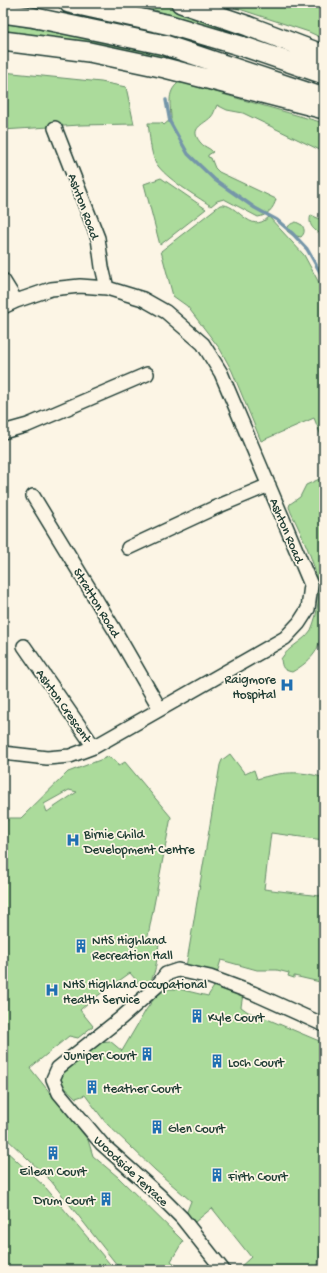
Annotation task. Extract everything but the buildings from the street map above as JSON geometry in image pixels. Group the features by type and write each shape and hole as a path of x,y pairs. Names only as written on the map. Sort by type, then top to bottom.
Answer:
{"highway":[{"path":"69,3 170,25 248,48 324,74"},
{"path":"181,3 248,26 324,55"},
{"path":"3,13 31,17 165,46 324,98"},
{"path":"3,41 89,52 165,68 324,109"}],"street":[{"name":"Ashton Road","path":"55,128 98,238 102,267 107,288"},
{"path":"3,280 16,301"},
{"name":"Ashton Road","path":"3,307 51,289 80,286 107,288 143,299 166,312 203,344 221,373 312,585 308,609 299,623 285,638 94,747"},
{"path":"3,432 28,425 147,374"},
{"name":"Ashton Road","path":"128,548 268,485"},
{"name":"Stratton Road","path":"33,496 114,628 160,710"},
{"name":"Ashton Crescent","path":"3,753 17,756 47,758 70,756 94,747 24,646"},
{"name":"Woodside Terrace","path":"223,1270 182,1218 159,1195 102,1144 59,1093 53,1079 58,1068 121,1018 157,986 166,974 178,970 210,977 253,993 324,1025"}],"green space":[{"path":"132,3 163,3 185,9 247,36 243,37"},
{"path":"221,3 324,3 324,39 309,32"},
{"path":"3,23 148,48 205,64 213,72 61,40 3,31"},
{"path":"3,72 101,82 126,87 134,124 80,125 3,130"},
{"path":"178,83 184,83 324,123 324,152 243,113 227,110 217,105 212,116 198,127 196,133 201,144 213,152 208,155 208,157 211,158 215,168 219,172 276,199 270,211 258,217 224,199 217,201 211,206 167,175 156,163 152,154 148,123 162,123 164,125 171,119 171,95 174,87"},
{"path":"161,178 206,209 160,245 144,184"},
{"path":"220,205 226,205 232,208 249,221 255,223 262,222 269,217 304,255 324,292 324,443 314,418 261,441 232,371 220,349 187,306 173,296 161,251"},
{"path":"311,215 324,221 324,235 318,232 311,225"},
{"path":"296,222 304,228 304,233 301,237 292,235 287,231 288,227 292,223"},
{"path":"324,477 324,634 312,656 303,665 292,672 284,668 281,659 311,630 316,616 318,590 309,553 289,507 290,504 300,497 306,485"},
{"path":"230,754 245,774 254,770 257,779 282,773 299,773 324,778 324,840 271,833 264,889 320,896 324,877 324,986 319,985 320,982 288,976 289,973 277,970 257,970 221,960 217,973 186,967 220,765 222,760"},
{"path":"108,757 117,762 118,766 125,762 171,817 147,941 159,944 155,970 150,982 141,986 130,973 89,1002 80,1010 93,1026 78,1038 69,1036 30,1068 88,1140 93,1156 118,1177 183,1241 171,1261 182,1270 121,1270 51,1181 3,1135 3,826 9,818 21,818 68,772","holes":["69,790 77,792 47,812 44,804"]},
{"path":"215,985 243,994 241,1007 248,1012 324,1043 324,1182 322,1194 324,1196 324,1231 317,1270 237,1270 251,1257 212,1208 195,1222 186,1214 191,1201 155,1170 106,1123 85,1095 76,1098 61,1084 62,1074 100,1042 110,1041 122,1051 146,1010 161,989 179,989 208,996"},
{"path":"3,1148 46,1188 115,1270 3,1270"}],"waterway":[{"path":"166,100 170,122 188,154 215,180 255,208 277,220 292,233 307,249 324,279"}],"place":[{"name":"Raigmore Hospital","path":"287,685"},
{"name":"Birnie Child Development Centre","path":"73,840"},
{"name":"NHS Highland Recreation Hall","path":"81,946"},
{"name":"NHS Highland Occupational Health Service","path":"52,990"},
{"name":"Kyle Court","path":"197,1016"},
{"name":"Juniper Court","path":"147,1054"},
{"name":"Loch Court","path":"217,1061"},
{"name":"Heather Court","path":"92,1087"},
{"name":"Glen Court","path":"157,1127"},
{"name":"Eilean Court","path":"53,1153"},
{"name":"Firth Court","path":"217,1175"},
{"name":"Drum Court","path":"106,1199"}]}
